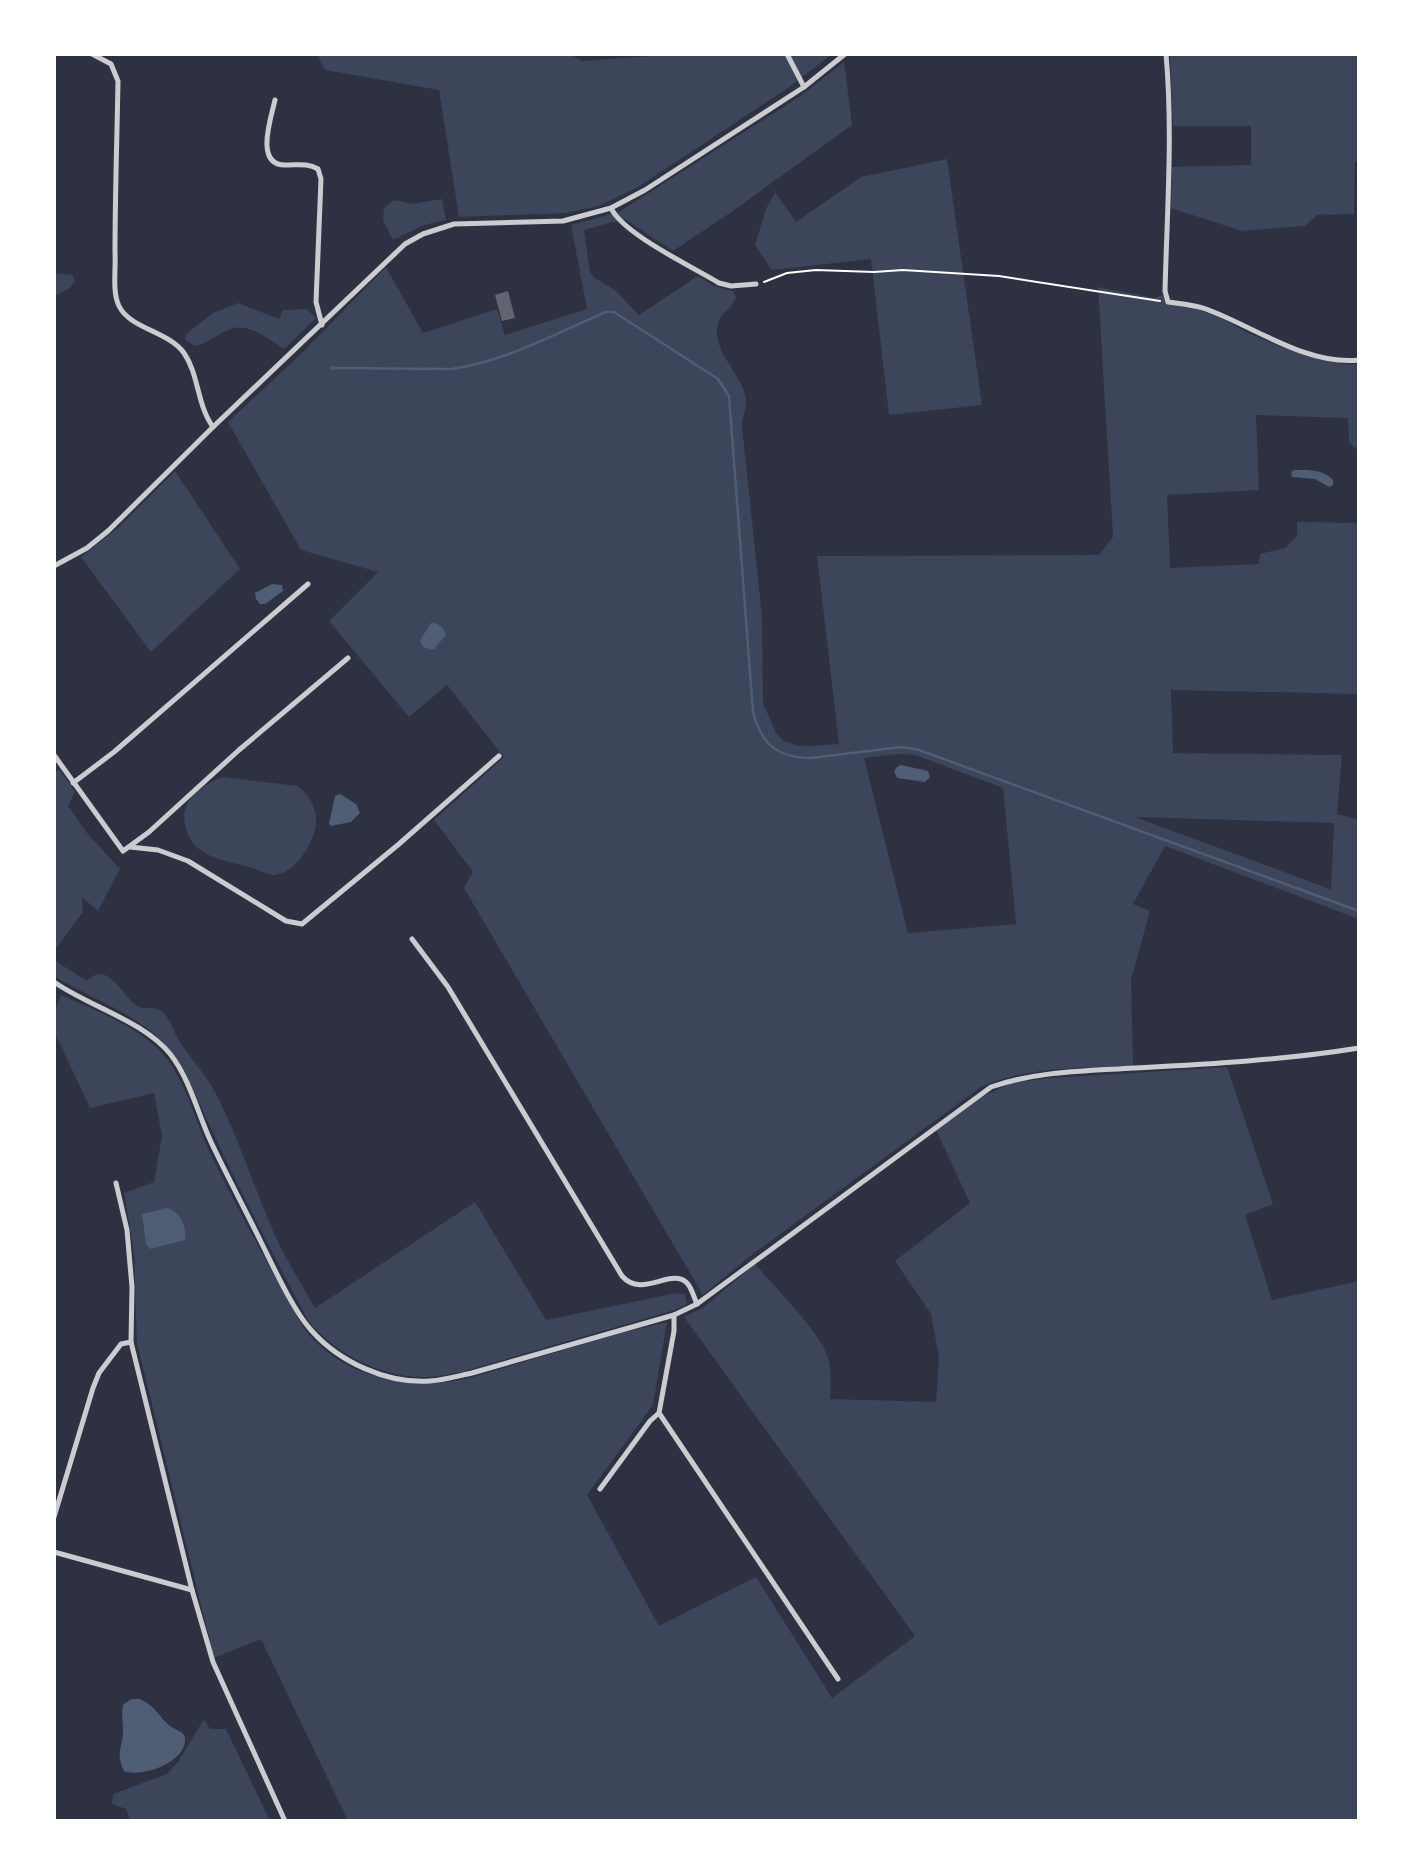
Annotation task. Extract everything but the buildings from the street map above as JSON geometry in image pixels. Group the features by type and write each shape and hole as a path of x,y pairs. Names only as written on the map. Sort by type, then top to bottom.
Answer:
{"street":[{"path":"92,54 111,64 118,82 115,220 119,306 133,320 164,336 182,350 192,371 205,415 213,427"},
{"path":"786,54 804,87"},
{"path":"54,566 87,548 108,531 389,258 423,234 454,223 563,221 611,208 645,190 804,87 845,54"},
{"path":"1166,54 1169,84 1169,156 1165,291 1168,302 1201,307 1287,346 1333,360 1359,360"},
{"path":"275,100 266,146 268,155 273,162 280,165 311,164 318,169 321,179 316,302 322,325"},
{"path":"611,208 618,219 650,242 719,283 731,286 756,284"},
{"path":"73,783 114,752 308,584"},
{"path":"54,755 123,851 131,847 239,750 348,658"},
{"path":"131,847 158,850 188,861 286,921 302,924 399,844 499,755"},
{"path":"412,939 448,987 622,1276 628,1283 636,1285 674,1278 684,1280 697,1304"},
{"path":"54,982 148,1034 171,1056 285,1288 310,1329 331,1348 355,1364 374,1372 416,1381 446,1379 674,1315 697,1304 991,1087 1013,1079 1048,1073 1213,1062 1359,1048"},
{"path":"116,1183 127,1230 132,1287 131,1342 192,1590 213,1662 285,1821"},
{"path":"600,1489 650,1421 659,1413 674,1331 674,1315"},
{"path":"54,1517 99,1373 121,1344 131,1342"},
{"path":"659,1413 838,1679"},
{"path":"54,1552 192,1590"}],"path":[{"path":"756,284 787,273 816,270 903,270 999,276 1168,302"}],"shaded area":[{"path":"317,54 570,54 582,61 678,54 832,54 788,88 638,187 599,206 566,213 459,217 439,90 325,70"},
{"path":"1170,54 1359,54 1359,161 1355,162 1354,214 1317,215 1305,226 1242,231 1171,208 1172,167 1251,165 1251,126 1173,126"},
{"path":"844,62 852,125 673,251 625,219 584,230 590,272 615,290 639,315 698,276 714,286 733,291 736,297 720,320 717,333 722,351 746,398 742,426 762,616 763,703 776,733 784,741 798,746 839,744 817,556 1099,555 1113,537 1098,287 1155,298 1162,295 1180,306 1211,313 1240,329 1299,353 1332,362 1359,364 1359,451 1349,443 1348,418 1256,415 1259,490 1167,495 1170,568 1259,564 1260,554 1285,548 1297,536 1297,522 1359,523 1359,694 1171,690 1173,753 1342,755 1337,814 1359,820 1359,919 1165,846 1133,904 1150,911 1131,980 1133,1066 1037,1072 999,1080 981,1087 749,1257 703,1295 464,888 473,872 434,820 504,757 447,685 409,717 329,621 378,572 301,550 228,422 304,351 386,267 423,333 497,309 505,335 587,309 571,225 619,212 799,97","holes":["915,755 1003,788 1016,924 908,933 864,758","1135,817 1334,823 1331,889 1330,889"]},
{"path":"947,159 982,405 889,415 871,259 772,270 755,245 766,209 775,192 796,222 861,177"},
{"path":"442,199 446,220 424,225 393,240 383,220 384,208 394,200 412,204"},
{"path":"54,273 72,275 75,281 70,288 54,296"},
{"path":"238,303 279,319 283,310 307,309 316,318 284,349 263,335 240,328 224,332 194,346 185,339 186,334 213,313"},
{"path":"175,471 240,569 151,652 81,557 118,528"},
{"path":"1291,472 1320,472 1333,480 1333,485 1329,487 1315,479 1292,477"},
{"path":"272,584 282,585 283,591 265,604 260,604 255,593"},
{"path":"431,623 440,626 446,635 434,649 427,649 420,640"},
{"path":"901,765 928,771 930,777 925,782 897,778 894,771"},
{"path":"59,769 75,792 68,806 87,833 120,869 98,911 82,897 83,912 54,951 54,773"},
{"path":"224,777 297,786 311,800 316,819 314,833 304,853 288,870 275,875 269,874 210,856 192,841 184,821 187,804 198,790"},
{"path":"340,794 356,804 360,813 351,822 331,826 329,824 335,796"},
{"path":"54,960 87,981 101,974 108,976 136,1005 158,1009 167,1017 180,1042 214,1090 281,1248 315,1308 475,1202 546,1320 676,1293 685,1294 687,1304 675,1310 462,1372 434,1377 392,1373 346,1354 309,1322 221,1151 189,1080 169,1048 136,1020 54,976"},
{"path":"61,995 122,1023 145,1038 165,1057 181,1083 222,1177 305,1330 321,1347 339,1360 378,1377 421,1383 443,1382 466,1379 667,1322 653,1405 587,1495 659,1626 756,1577 832,1698 915,1636 684,1317 704,1307 755,1264 806,1321 823,1345 830,1366 830,1399 936,1402 939,1358 931,1314 895,1261 970,1203 936,1130 980,1098 1011,1083 1050,1078 1227,1067 1273,1204 1245,1215 1272,1300 1359,1281 1359,1821 348,1821 261,1639 214,1658 137,1343 134,1252 124,1193 154,1182 162,1136 154,1093 90,1108 54,1031 54,1013"},
{"path":"167,1208 176,1212 182,1220 185,1240 150,1249 146,1244 142,1214"},
{"path":"131,1699 147,1703 170,1726 185,1736 178,1756 161,1767 132,1773 124,1771 121,1765 122,1708"},
{"path":"204,1719 210,1729 226,1729 270,1821 130,1821 126,1809 112,1804 113,1794 167,1774 178,1762"}],"waterway":[{"path":"331,368 451,369 491,360 530,346 606,312 614,312 718,379 729,396 753,712 761,733 772,747 788,755 810,758 902,747 919,750 1359,911"}]}
